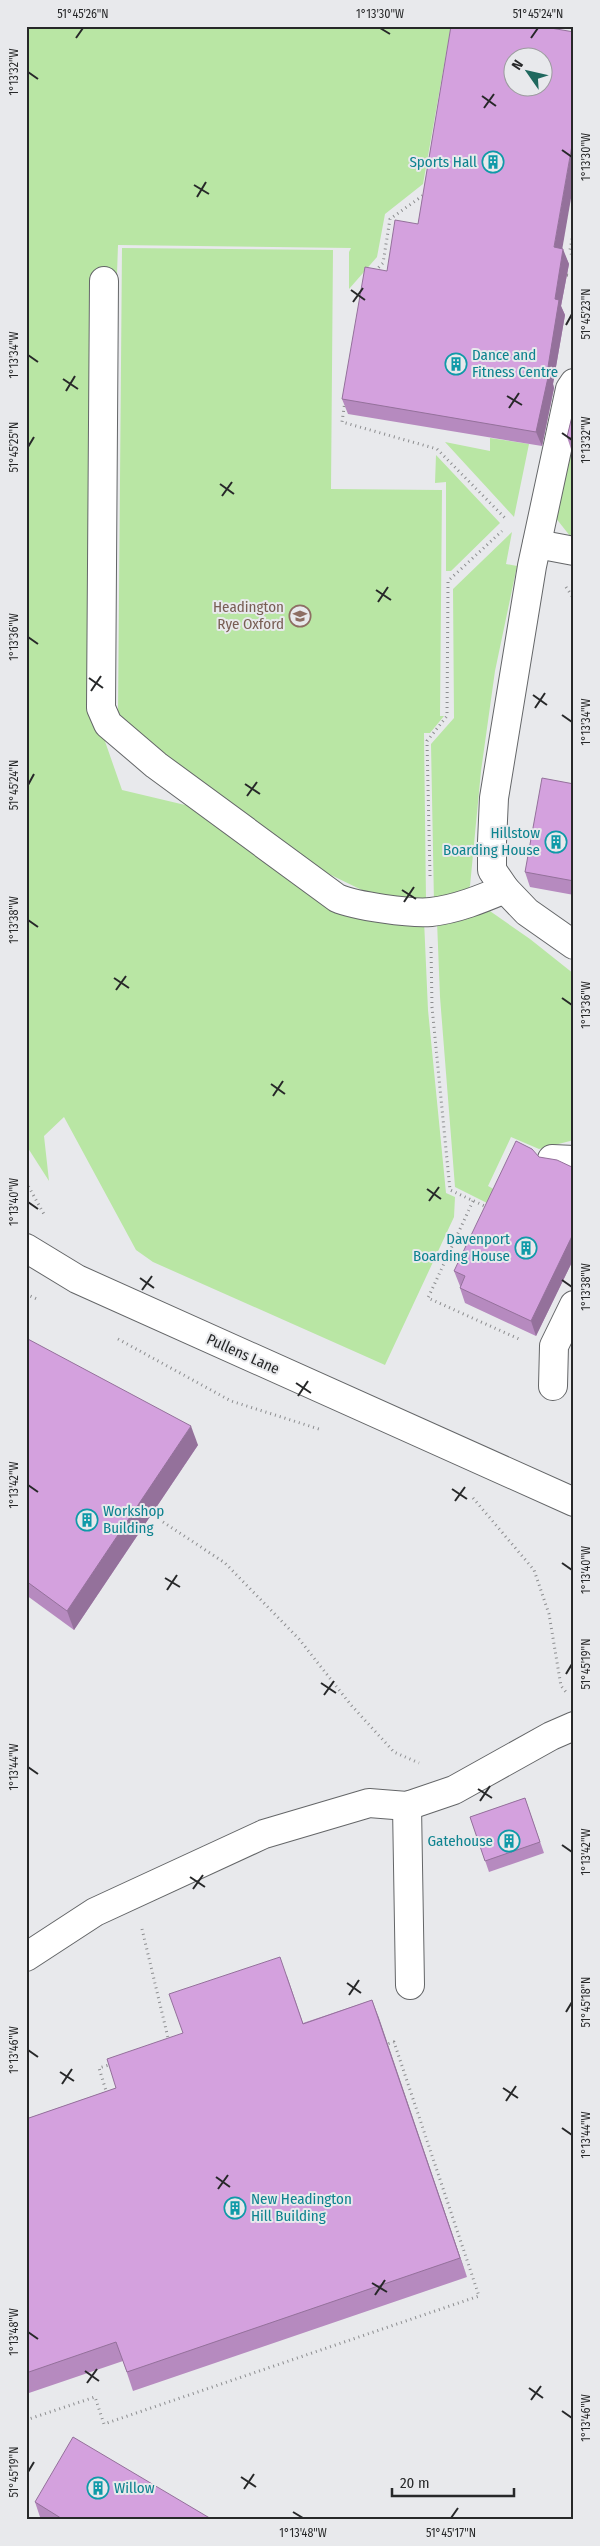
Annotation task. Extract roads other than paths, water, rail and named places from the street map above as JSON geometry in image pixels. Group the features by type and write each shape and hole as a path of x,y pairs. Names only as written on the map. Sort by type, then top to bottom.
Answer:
{"street":[{"path":"104,282 101,708 108,724 156,765 344,902 352,905 430,912 471,903 505,889"},
{"path":"574,383 570,389 537,544 494,798 492,870 505,889 527,912 574,945"},
{"path":"537,544 574,551"},
{"name":"Pullens Lane","path":"26,1248 78,1279 574,1502"},
{"path":"553,1386 554,1346 574,1305"},
{"path":"26,1957 95,1912 264,1834 369,1803 407,1806 454,1790 551,1736 574,1726"},
{"path":"407,1806 410,1985"}],"place":[{"name":"Sports Hall","path":"493,162"},
{"name":"Dance and Fitness Centre","path":"456,364"},
{"name":"Headington Rye Oxford","path":"300,616"},
{"name":"Hillstow Boarding House","path":"556,842"},
{"name":"Davenport Boarding House","path":"526,1248"},
{"name":"Workshop Building","path":"87,1520"},
{"name":"Gatehouse","path":"509,1841"},
{"name":"New Headington Hill Building","path":"235,2208"},
{"name":"Willow","path":"98,2488"}]}
